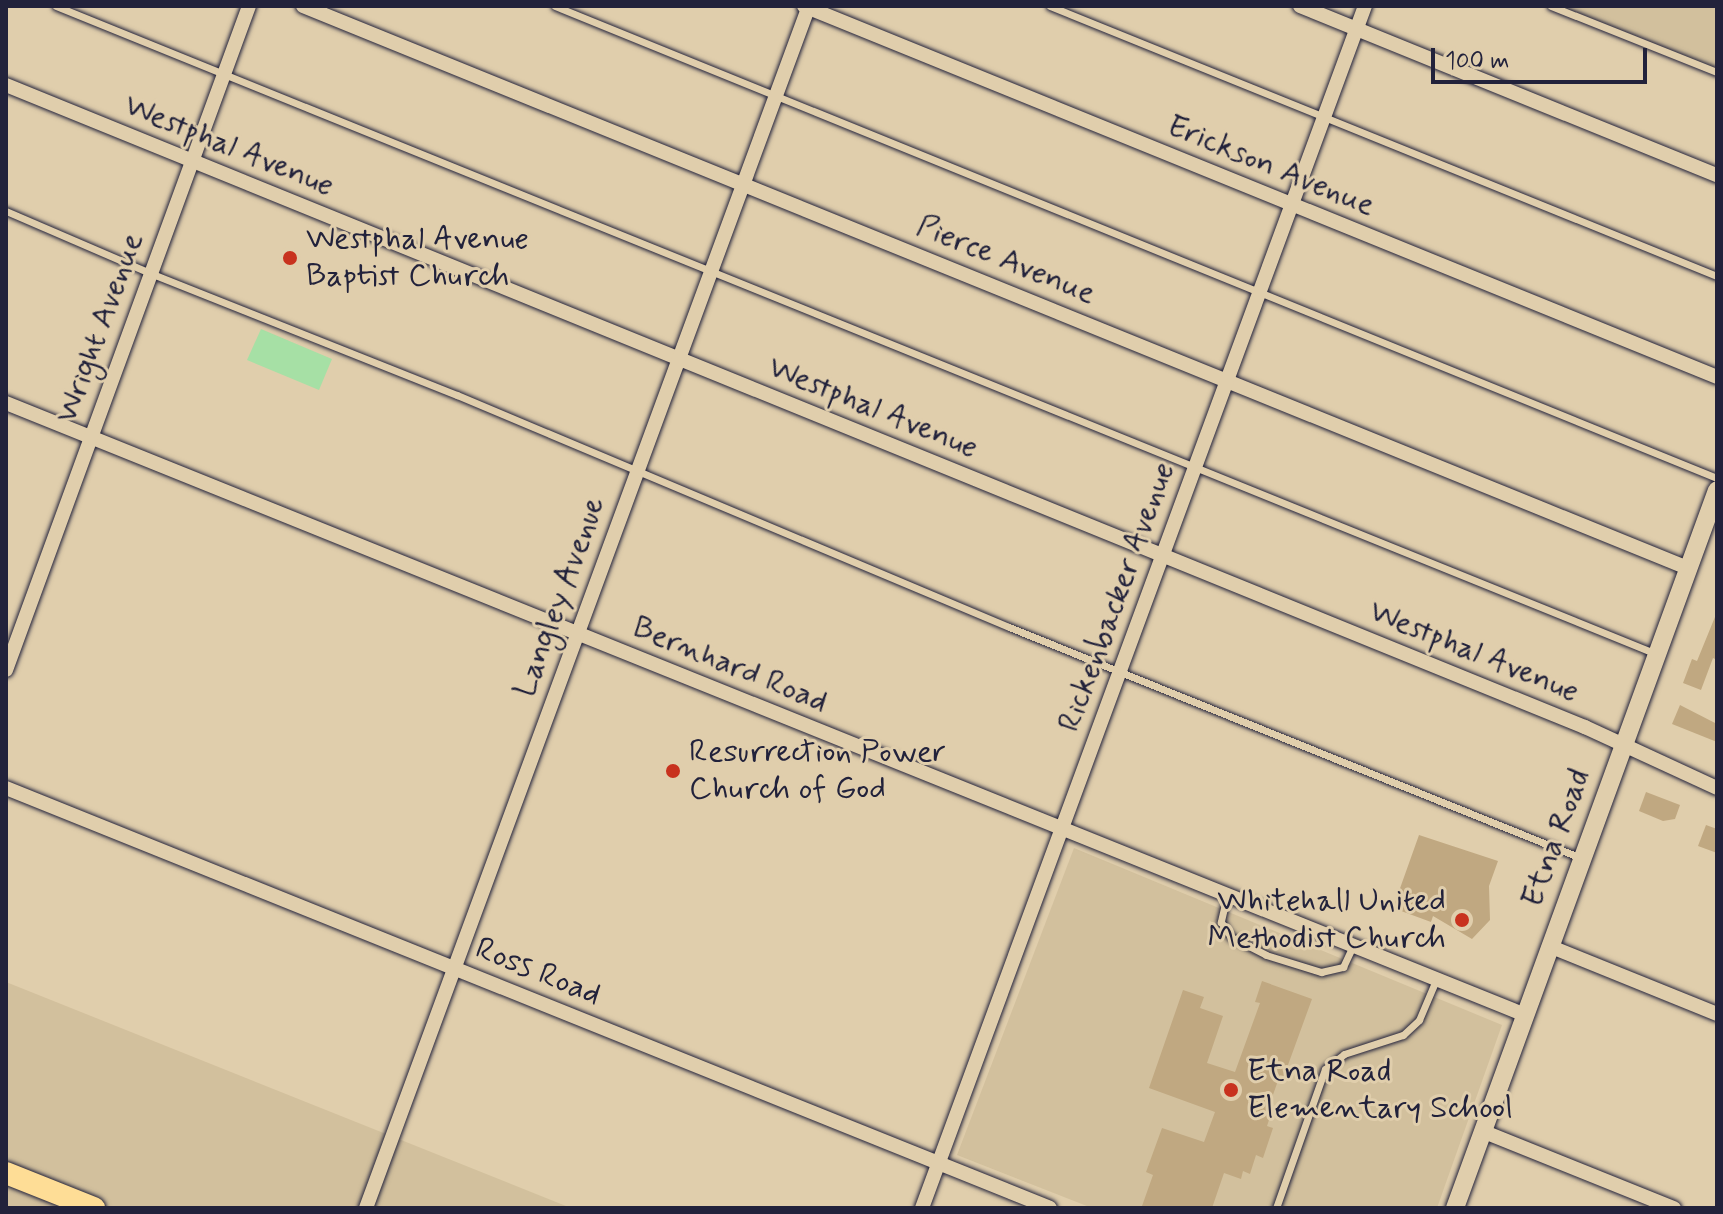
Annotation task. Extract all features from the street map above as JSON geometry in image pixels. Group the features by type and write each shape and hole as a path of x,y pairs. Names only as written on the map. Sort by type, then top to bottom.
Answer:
{"main road":[{"path":"6,1173 94,1208"}],"street":[{"name":"Wright Avenue","path":"6,670 249,6"},
{"name":"Pierce Avenue","path":"303,6 1688,568"},
{"path":"1300,6 1717,175"},
{"name":"Rickenbacker Avenue","path":"922,1208 1365,6"},
{"name":"Langley Avenue","path":"366,1208 807,7"},
{"name":"Erickson Avenue","path":"807,7 1717,377"},
{"name":"Westphal Avenue","path":"6,85 1623,744 1717,788"},
{"name":"Bernhard Road","path":"6,403 1523,1014"},
{"name":"Etna Road","path":"1455,1208 1523,1014 1717,490"},
{"name":"Ross Road","path":"6,788 1050,1208"},
{"path":"1549,946 1717,1014"},
{"path":"1482,1131 1674,1208"}],"lane":[{"path":"56,6 1656,654"},
{"path":"555,6 1080,222 1205,269 1259,294 1717,478"},
{"path":"1050,6 1717,276"},
{"path":"1551,6 1717,72"},
{"path":"6,211 150,273 457,395 636,472 1581,858"},
{"path":"1227,895 1221,922 1231,937 1266,955 1321,972 1343,967 1353,946"},
{"path":"1276,1208 1325,1069 1344,1054 1403,1035 1419,1020 1436,980"}],"shaded area":[{"path":"1551,6 1717,6 1717,74"},
{"name":"Etna Road Elementary School","path":"1074,848 1502,1025 1437,1208 1092,1208 957,1155"},
{"path":"6,982 571,1208 6,1208"}],"green space":[{"path":"261,329 332,359 319,390 247,360"}],"building":[{"path":"1717,612 1717,660 1713,658 1701,690 1683,683 1692,659 1697,661"},
{"path":"1680,705 1717,724 1717,742 1672,724"},
{"path":"1646,792 1680,805 1675,819 1663,821 1639,811"},
{"path":"1706,825 1717,829 1717,853 1698,846"},
{"path":"1419,835 1498,861 1489,886 1490,920 1472,939 1433,916 1431,922 1393,908"},
{"path":"1262,981 1312,999 1284,1076 1280,1075 1269,1106 1273,1108 1267,1126 1273,1128 1263,1158 1256,1155 1250,1174 1243,1171 1241,1179 1224,1173 1212,1208 1142,1206 1153,1175 1146,1172 1162,1128 1204,1142 1215,1112 1149,1088 1183,990 1204,997 1200,1008 1223,1016 1207,1063 1235,1072 1260,1003 1255,1002"}],"place":[{"name":"Westphal Avenue Baptist Church","path":"290,258"},
{"name":"Resurrection Power Church of God","path":"673,771"},
{"name":"Whitehall United Methodist Church","path":"1462,920"},
{"name":"Etna Road Elementary School","path":"1231,1090"}]}
